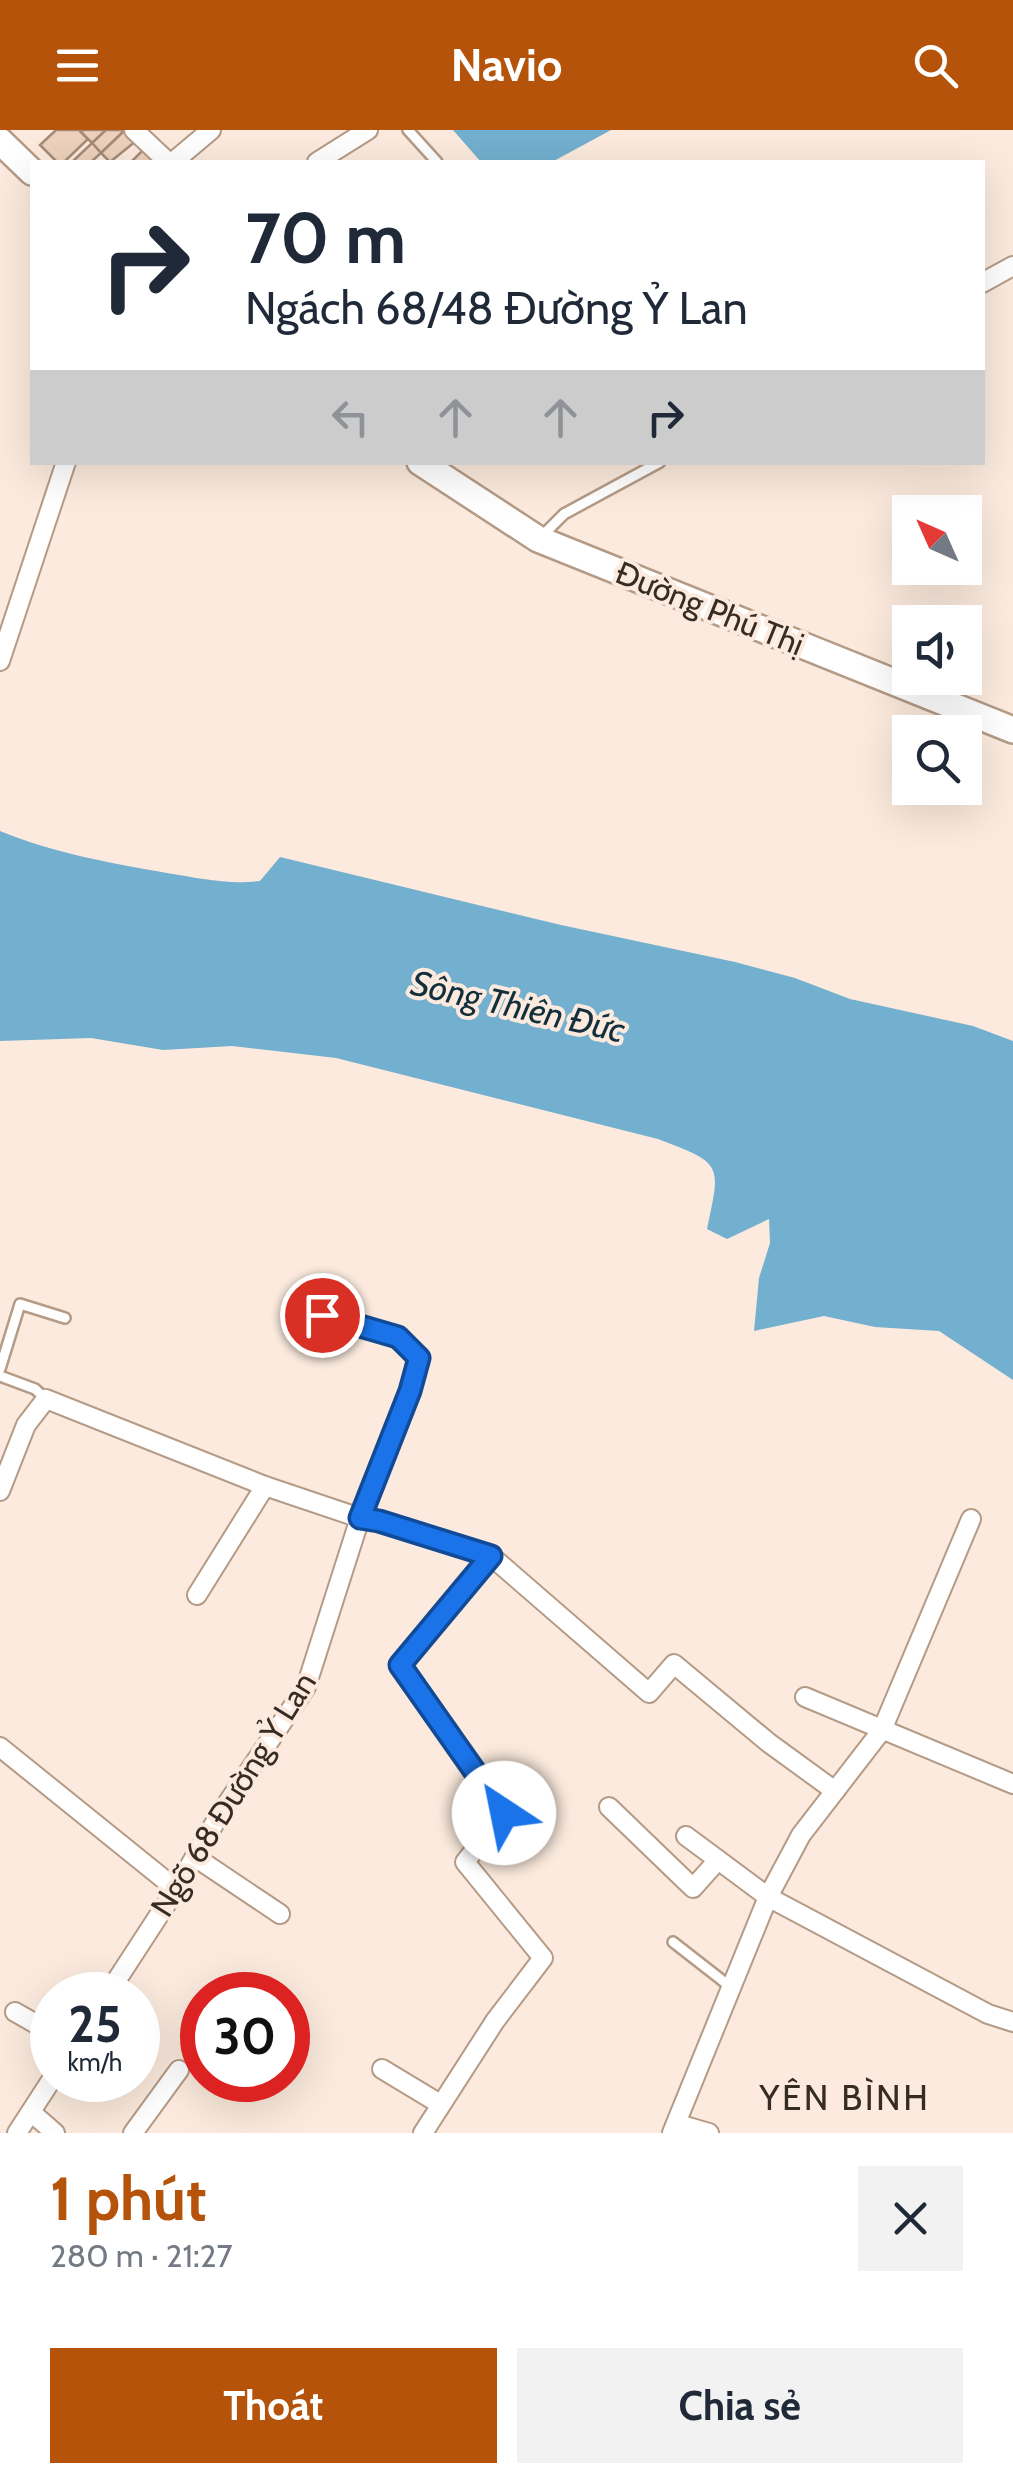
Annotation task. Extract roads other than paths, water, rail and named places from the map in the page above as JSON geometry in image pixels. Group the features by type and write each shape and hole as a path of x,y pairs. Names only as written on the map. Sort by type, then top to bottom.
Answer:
{"street":[{"path":"134,130 168,160"},
{"path":"173,160 211,130"},
{"path":"320,160 368,130"},
{"path":"5,138 30,169"},
{"path":"985,281 1013,266"},
{"path":"0,661 65,465"},
{"name":"Đường Phú Thị","path":"425,465 538,540 1013,730"},
{"name":"Ngõ 68 Đường Ỷ Lan","path":"122,1972 220,1814 306,1687 360,1518 410,1391 419,1358 398,1337 346,1324 322,1315 314,1307"},
{"path":"0,1491 26,1425 46,1399 265,1486 491,1556 649,1693 674,1664 835,1792"},
{"path":"198,1595 265,1486"},
{"path":"709,2133 675,2128 768,1898 801,1835 882,1730 970,1519"},
{"path":"423,2133 495,2021 543,1958 465,1862 504,1813 400,1665 491,1556"},
{"path":"806,1698 1013,1784"},
{"path":"0,1747 176,1889"},
{"path":"609,1807 693,1888 718,1860"},
{"path":"686,1836 768,1898 988,2014 1013,2022"},
{"path":"195,1857 280,1914"},
{"path":"15,2012 30,2021"},
{"path":"382,2069 440,2104"},
{"path":"133,2133 179,2070"},
{"path":"18,2131 37,2102"},
{"path":"31,2112 54,2133"}],"lane":[{"path":"408,130 435,160"},
{"path":"538,540 564,514 654,465"},
{"path":"46,1399 35,1389 0,1372 20,1304 65,1318"},
{"path":"672,1942 732,1988"}],"water":[{"path":"453,130 611,130 556,160 479,160"},
{"name":"Sông Thiên Đức","path":"0,831 82,856 225,882 260,881 280,857 561,925 735,962 795,978 850,999 973,1026 1013,1041 1013,1380 939,1331 875,1327 824,1316 754,1331 759,1278 770,1243 769,1219 727,1239 707,1229 714,1191 712,1169 695,1154 658,1139 336,1058 232,1046 163,1050 91,1038 0,1041"}],"district":[{"name":"YÊN BÌNH","path":"845,2097"}]}
